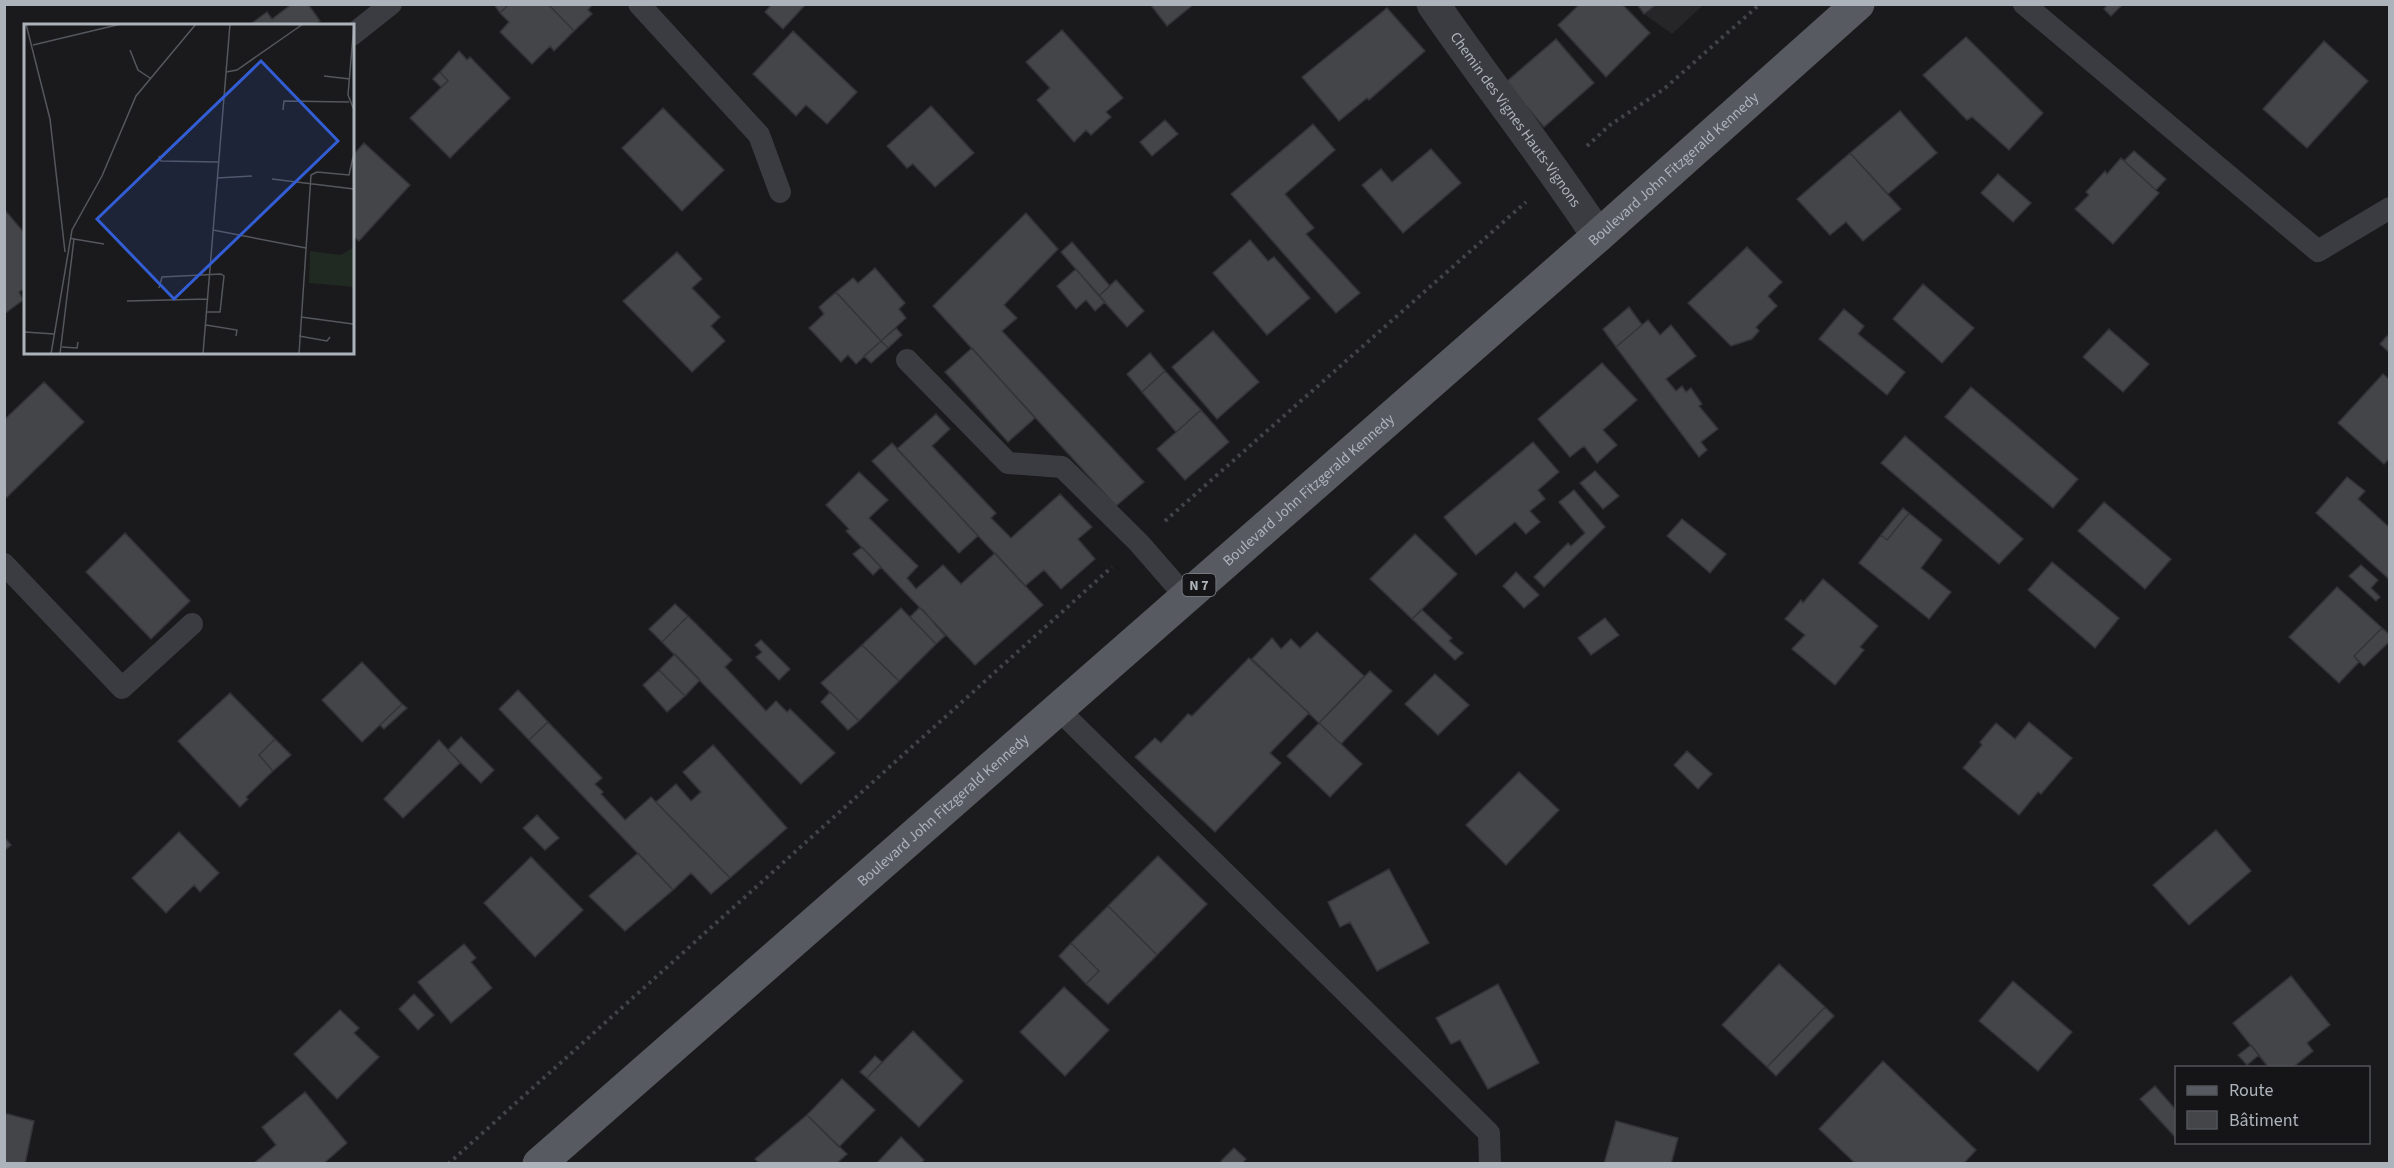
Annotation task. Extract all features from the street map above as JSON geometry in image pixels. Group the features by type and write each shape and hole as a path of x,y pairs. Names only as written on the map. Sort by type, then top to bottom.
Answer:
{"main road":[{"name":"Boulevard John Fitzgerald Kennedy","path":"539,1164 1598,236 1858,4"}],"street":[{"name":"Chemin des Vignes Hauts-Vignons","path":"1433,4 1495,93 1557,174 1598,236"}],"lane":[{"path":"354,33 391,4"},
{"path":"639,4 759,135 780,192"},
{"path":"2024,4 2318,251 2390,208"},
{"path":"908,360 1008,463 1062,467 1139,543 1186,597"},
{"path":"4,564 122,688 192,624"},
{"path":"1058,709 1489,1133 1490,1164"}],"path":[{"path":"448,1164 1139,543 1610,125 1664,89 1760,4"}],"shaded area":[{"path":"1637,5 1703,5 1672,34 1644,14"}],"building":[{"path":"292,4 308,4 320,21 316,24 251,24 267,12 272,19"},
{"path":"494,4 509,4 500,13"},
{"path":"509,4 548,4 574,31 554,51 550,46 532,64 500,32 509,22 500,13"},
{"path":"548,4 593,4 588,10 592,14 574,31"},
{"path":"772,4 806,4 783,29 765,12"},
{"path":"1150,4 1194,4 1167,26"},
{"path":"1580,4 1622,4 1650,33 1606,77 1558,25"},
{"path":"1637,4 1657,4 1644,14"},
{"path":"2108,4 2123,4 2111,16 2104,9"},
{"path":"1387,8 1425,51 1369,100 1367,98 1339,121 1302,77"},
{"path":"1062,30 1123,98 1106,112 1111,117 1091,135 1086,130 1074,142 1037,100 1050,88 1026,62"},
{"path":"793,31 857,92 827,124 806,105 796,116 753,74"},
{"path":"1966,37 2043,113 2009,150 1972,117 1967,120 1923,75"},
{"path":"1556,39 1594,83 1544,127 1506,82"},
{"path":"2324,41 2368,81 2307,148 2263,109"},
{"path":"459,51 467,60 470,57 510,98 450,158 410,118 448,81 440,72"},
{"path":"440,72 448,81 441,87 433,79"},
{"path":"931,106 974,153 935,187 913,164 907,168 887,146"},
{"path":"663,108 724,170 682,211 622,148"},
{"path":"1900,111 1937,153 1888,194 1850,153"},
{"path":"1165,120 1178,134 1152,156 1140,142"},
{"path":"1313,124 1335,150 1285,194 1314,228 1306,234 1360,293 1336,313 1231,194"},
{"path":"364,143 410,185 359,241 354,237 354,154"},
{"path":"1431,149 1461,183 1403,233 1362,185 1381,169 1392,182"},
{"path":"2134,151 2166,179 2156,190 2124,161"},
{"path":"1850,153 1901,209 1863,241 1846,222 1830,235 1797,199"},
{"path":"2121,158 2159,193 2113,244 2075,209 2089,195 2086,192 2105,171 2107,174"},
{"path":"1998,174 2031,203 2013,222 1981,193"},
{"path":"4,209 24,233 24,288 19,292 23,300 4,314"},
{"path":"1026,213 1058,249 1004,305 1017,318 1002,331 1144,482 1116,506 933,306"},
{"path":"1250,240 1268,261 1274,257 1310,298 1267,335 1213,273"},
{"path":"1072,242 1110,286 1099,296 1061,252"},
{"path":"1747,247 1782,282 1768,296 1777,306 1756,327 1759,331 1752,339 1731,346 1688,303"},
{"path":"677,252 702,279 692,288 720,317 711,326 725,341 692,372 623,301"},
{"path":"875,268 905,303 899,309 906,318 881,341 836,292 853,278 858,283"},
{"path":"1076,269 1105,302 1095,311 1086,300 1076,309 1057,286"},
{"path":"1116,280 1144,311 1127,327 1099,296"},
{"path":"1923,284 1974,328 1942,363 1893,319"},
{"path":"836,292 881,341 856,364 848,355 841,362 809,328 824,314 819,307"},
{"path":"1629,307 1642,325 1616,347 1603,329"},
{"path":"1844,309 1864,326 1858,334 1905,372 1887,395 1819,339"},
{"path":"1648,320 1660,335 1671,325 1696,356 1666,379 1676,391 1682,386 1686,392 1691,388 1702,404 1699,406 1718,429 1701,442 1707,450 1699,457 1616,347"},
{"path":"896,328 902,335 888,348 881,341"},
{"path":"2109,329 2149,364 2123,392 2083,357"},
{"path":"1213,331 1259,382 1217,419 1172,367"},
{"path":"2387,336 2390,338 2390,353 2380,344"},
{"path":"881,341 888,348 871,363 864,356"},
{"path":"972,348 1035,418 1008,442 945,372"},
{"path":"1150,353 1165,371 1142,392 1127,374"},
{"path":"1602,363 1637,400 1603,430 1617,445 1597,463 1584,446 1570,457 1538,419"},
{"path":"1165,371 1201,410 1176,432 1142,392"},
{"path":"2383,374 2390,380 2390,458 2384,464 2338,423"},
{"path":"44,382 84,422 6,498 4,496 4,420"},
{"path":"1971,387 2078,479 2053,508 1945,417"},
{"path":"1201,410 1229,442 1185,480 1157,449"},
{"path":"936,414 950,429 932,446 996,513 991,518 1011,538 1060,494 1092,527 1078,539 1095,559 1061,589 1044,570 1025,586 897,449"},
{"path":"1905,436 2023,539 1999,564 1881,463"},
{"path":"1533,442 1559,472 1538,490 1545,499 1530,511 1540,522 1526,534 1515,522 1476,555 1444,517"},
{"path":"892,443 978,536 959,553 872,461"},
{"path":"1595,471 1619,496 1603,509 1580,483"},
{"path":"859,472 888,500 869,518 918,566 907,578 916,589 943,565 961,584 995,553 1043,605 975,665 846,531 849,529 826,505"},
{"path":"2347,477 2365,491 2358,499 2390,528 2390,580 2316,513"},
{"path":"1574,490 1605,527 1544,587 1534,577 1568,543 1571,546 1585,533 1559,502"},
{"path":"2104,502 2171,559 2145,589 2078,531"},
{"path":"1903,508 1909,513 1887,540 1881,535"},
{"path":"1909,513 1942,540 1921,568 1951,592 1929,619 1859,563 1881,535 1887,540"},
{"path":"1682,519 1726,554 1710,573 1667,536"},
{"path":"125,533 190,601 151,639 86,572"},
{"path":"1415,534 1457,574 1412,619 1370,579"},
{"path":"862,547 881,567 873,575 853,554"},
{"path":"2052,562 2119,618 2095,648 2028,590"},
{"path":"2361,565 2378,580 2371,588 2380,597 2376,601 2349,576"},
{"path":"1516,572 1539,595 1524,608 1503,586"},
{"path":"1823,579 1878,626 1860,647 1864,650 1835,685 1792,649 1805,635 1785,619 1801,600 1803,603"},
{"path":"2337,587 2382,628 2354,656 2359,662 2339,683 2289,637"},
{"path":"675,604 688,616 662,642 649,629"},
{"path":"901,608 936,644 899,681 862,645"},
{"path":"919,608 945,636 936,644 910,617"},
{"path":"1422,610 1452,638 1449,641 1463,653 1455,660 1412,619"},
{"path":"688,616 732,660 725,667 766,711 776,701 787,712 790,709 835,753 801,784 662,642"},
{"path":"1605,618 1619,635 1591,655 1578,638"},
{"path":"2382,628 2390,635 2390,641 2364,666 2354,656"},
{"path":"1317,632 1364,676 1319,723 1252,659 1272,638 1281,649 1291,639 1300,648"},
{"path":"761,640 790,669 779,680 756,657 762,652 755,645"},
{"path":"862,645 899,681 859,721 821,683"},
{"path":"675,654 700,680 685,696 659,670"},
{"path":"1249,658 1309,713 1270,753 1281,763 1215,832 1135,757 1155,738 1161,743 1188,714 1192,716"},
{"path":"362,662 402,704 362,742 322,700"},
{"path":"659,670 685,696 667,712 643,685"},
{"path":"1370,671 1392,691 1341,744 1319,723"},
{"path":"1435,674 1469,705 1438,735 1405,704"},
{"path":"518,690 548,722 529,740 499,709"},
{"path":"830,692 859,721 848,730 821,702"},
{"path":"230,693 275,739 259,755 273,771 246,797 248,799 240,807 178,741"},
{"path":"402,704 407,708 384,729 380,725"},
{"path":"548,722 602,778 595,784 625,820 651,797 730,878 711,894 691,873 673,890 529,740"},
{"path":"2029,722 2072,758 2041,794 2038,792 2019,815 1963,768 1996,723 2015,739"},
{"path":"1319,723 1362,764 1330,797 1287,756"},
{"path":"461,737 494,770 481,783 448,750"},
{"path":"275,739 291,755 273,771 259,755"},
{"path":"439,740 460,763 403,818 384,799"},
{"path":"713,745 787,828 730,878 656,802 676,784 691,801 701,792 683,772"},
{"path":"1687,751 1712,774 1698,789 1674,765"},
{"path":"1519,772 1559,810 1506,865 1466,825"},
{"path":"537,815 559,838 545,850 523,828"},
{"path":"2216,830 2251,871 2189,925 2153,885"},
{"path":"179,832 219,873 200,892 194,885 166,913 132,878"},
{"path":"4,837 11,845 4,851"},
{"path":"638,853 673,890 625,931 589,896"},
{"path":"1158,856 1207,904 1157,955 1108,906"},
{"path":"531,857 583,910 535,957 484,903"},
{"path":"1389,869 1429,943 1377,971 1350,922 1340,927 1328,902"},
{"path":"1108,906 1157,955 1108,1004 1086,984 1099,971 1071,943"},
{"path":"1071,943 1099,971 1086,984 1059,956"},
{"path":"464,944 476,958 471,962 492,988 451,1023 418,982"},
{"path":"1779,964 1825,1007 1767,1067 1722,1025"},
{"path":"2291,976 2330,1025 2307,1043 2313,1051 2294,1066 2267,1066 2233,1023"},
{"path":"2013,981 2072,1032 2038,1071 1979,1021"},
{"path":"1498,984 1539,1063 1488,1089 1460,1040 1451,1044 1436,1018"},
{"path":"1064,987 1109,1030 1065,1076 1020,1032"},
{"path":"414,994 434,1015 418,1030 399,1009"},
{"path":"1825,1007 1834,1016 1776,1076 1767,1067"},
{"path":"340,1010 359,1028 354,1033 379,1057 337,1099 294,1054"},
{"path":"913,1031 963,1081 919,1127 867,1078"},
{"path":"2251,1045 2259,1055 2247,1065 2238,1055"},
{"path":"875,1056 882,1062 867,1078 860,1072"},
{"path":"1883,1061 1976,1150 1963,1164 1856,1164 1819,1129"},
{"path":"842,1079 875,1110 839,1147 807,1115"},
{"path":"2155,1086 2175,1109 2175,1137 2140,1099"},
{"path":"305,1092 347,1143 323,1164 253,1164 276,1145 262,1127"},
{"path":"4,1113 34,1121 25,1164 4,1163"},
{"path":"807,1115 847,1154 836,1164 760,1164 755,1159"},
{"path":"1616,1121 1678,1138 1671,1164 1604,1164"},
{"path":"901,1137 924,1160 920,1164 876,1164"},
{"path":"1234,1148 1246,1159 1241,1164 1223,1164 1221,1161"}]}
